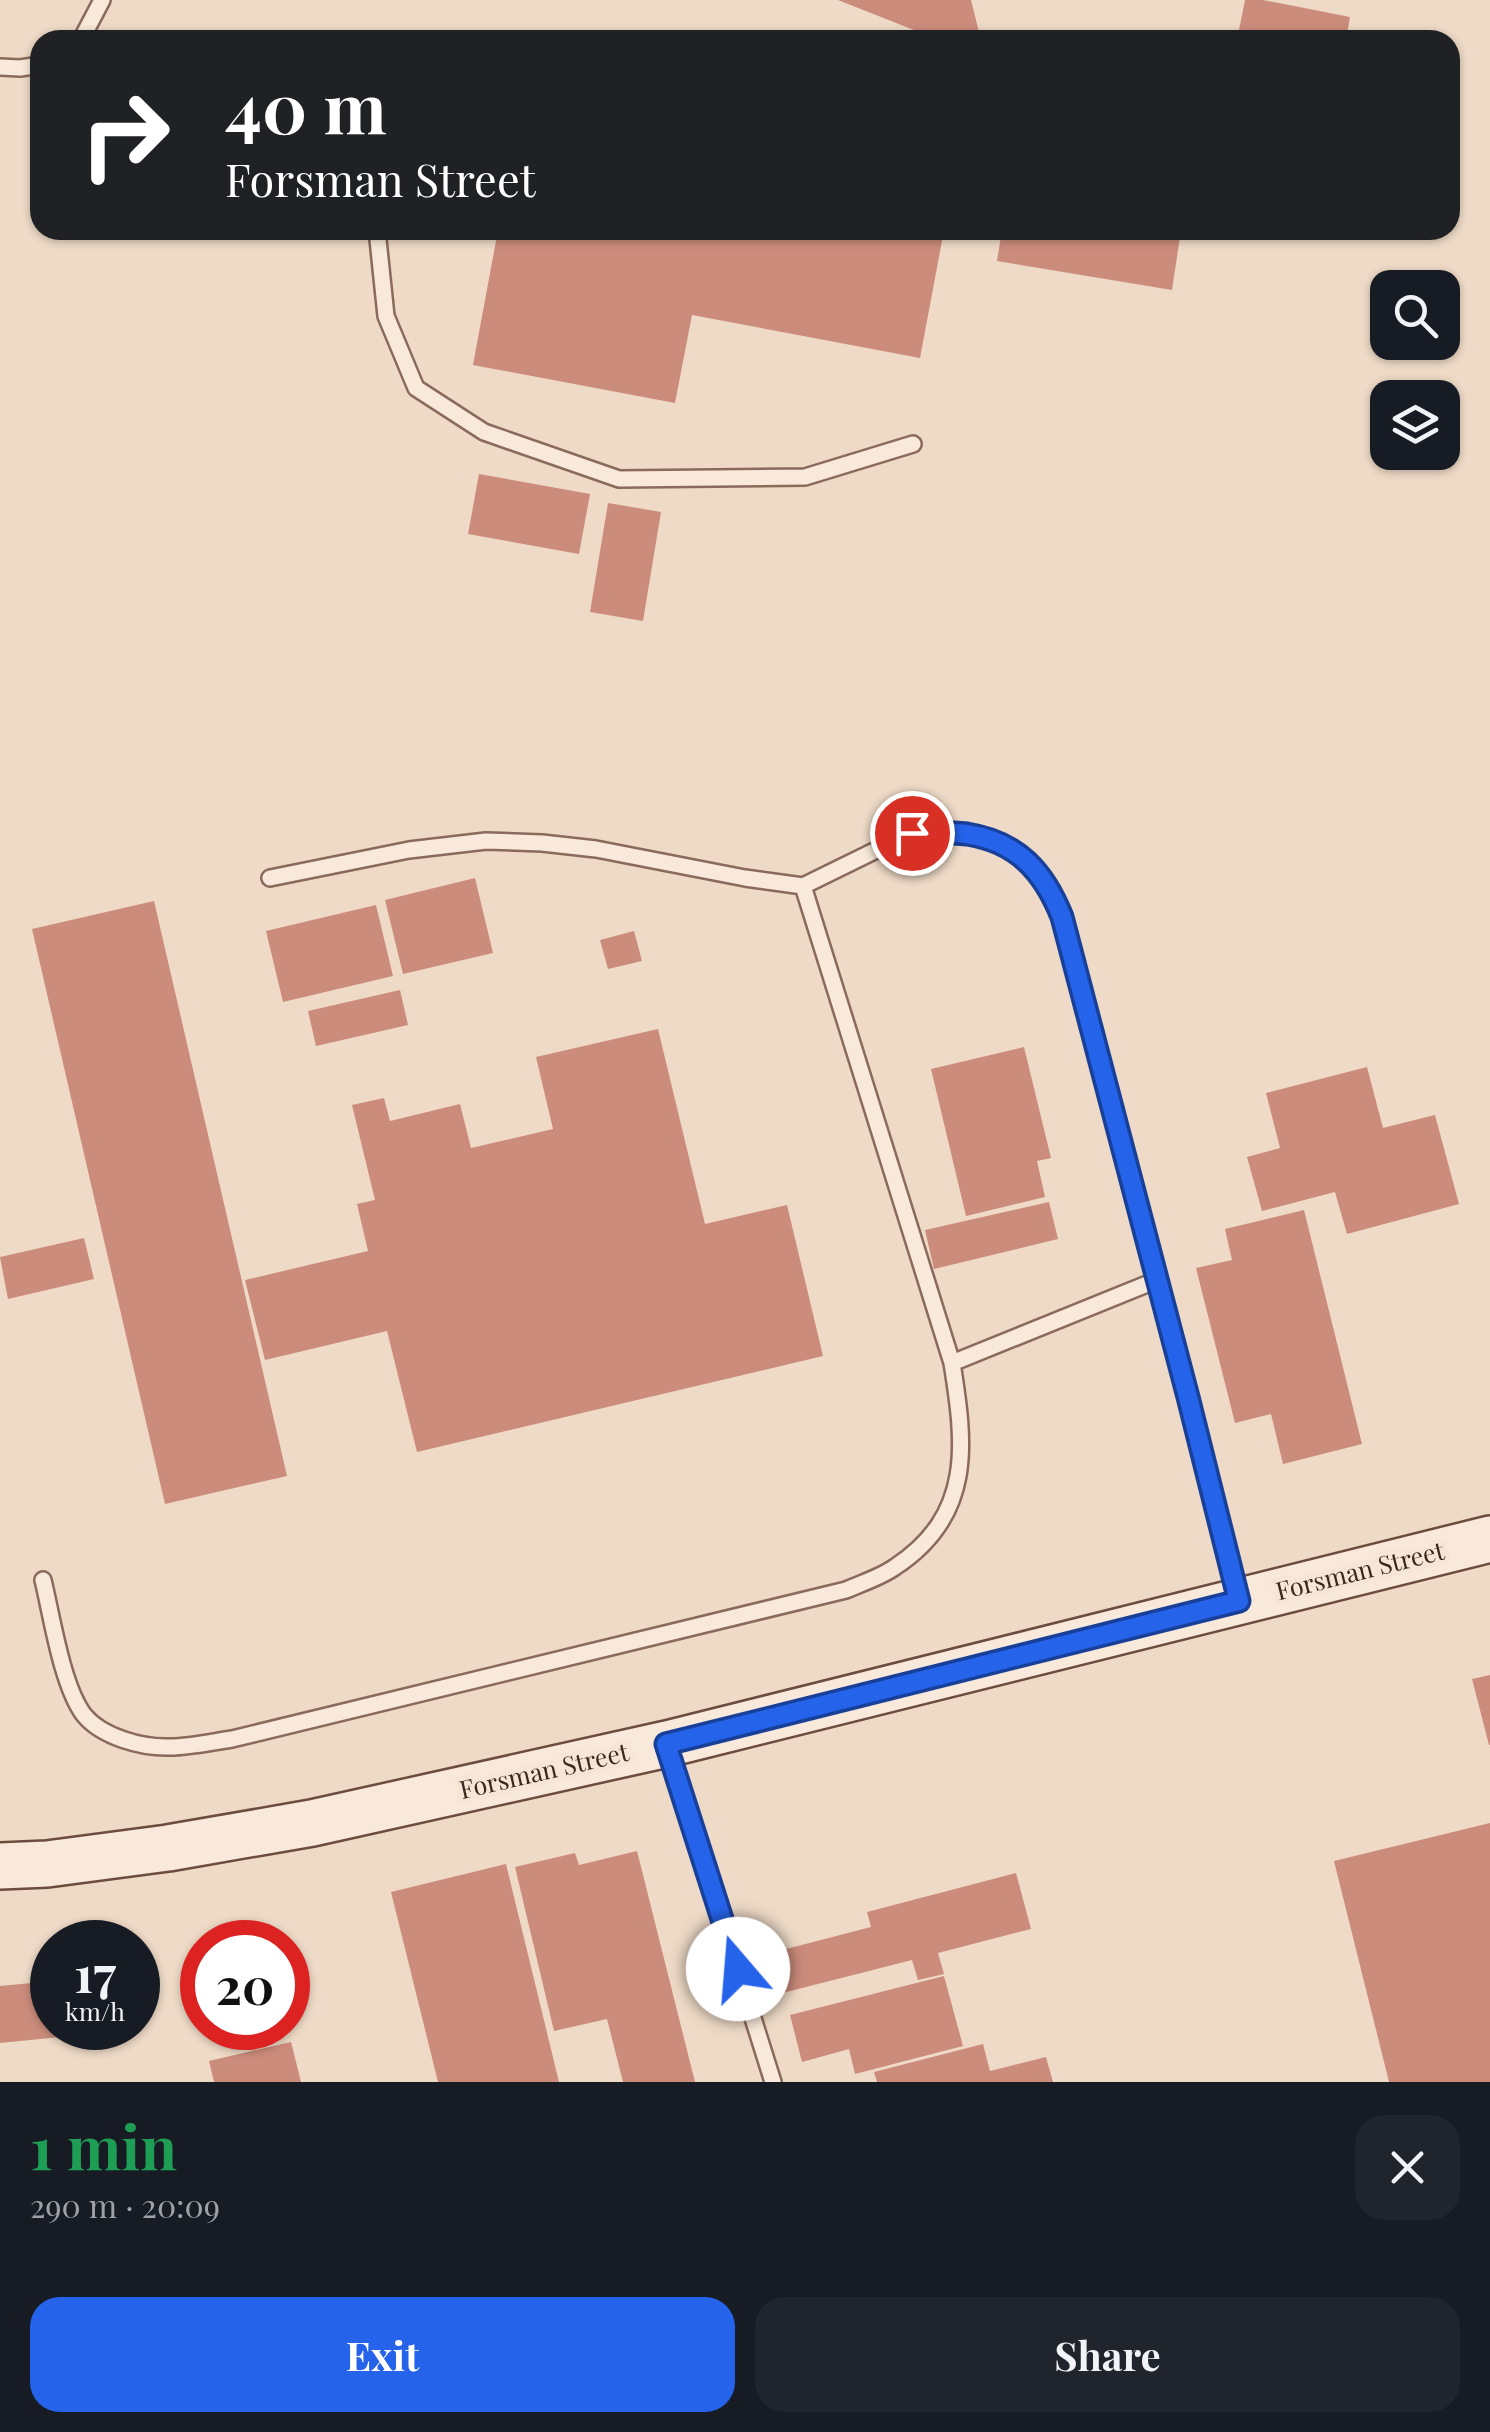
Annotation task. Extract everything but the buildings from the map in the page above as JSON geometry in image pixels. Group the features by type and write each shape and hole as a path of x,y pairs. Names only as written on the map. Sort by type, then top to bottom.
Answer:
{"street":[{"name":"Forsman Street","path":"0,1866 48,1864 168,1848 312,1823 666,1744 1490,1539"}],"lane":[{"path":"86,30 102,0"},
{"path":"0,67 30,66"},
{"path":"20,68 30,72"},
{"path":"377,240 386,316 416,388 484,432 619,479 805,477 913,444"},
{"path":"270,878 410,850 486,841 596,849 803,886 912,833 968,834 1004,846 1032,864 1052,892 1062,917 1239,1601"},
{"path":"43,1580 70,1692 86,1718 115,1736 143,1746 172,1748 232,1739 846,1590 893,1568 925,1544 944,1517 958,1483 962,1421 952,1363 803,886"},
{"path":"952,1363 1157,1280"},
{"path":"666,1744 773,2082"}],"route":[{"path":"738,1969 666,1744 1239,1601 1062,917 1052,892 1032,864 1004,846 968,834 912,833"}]}
